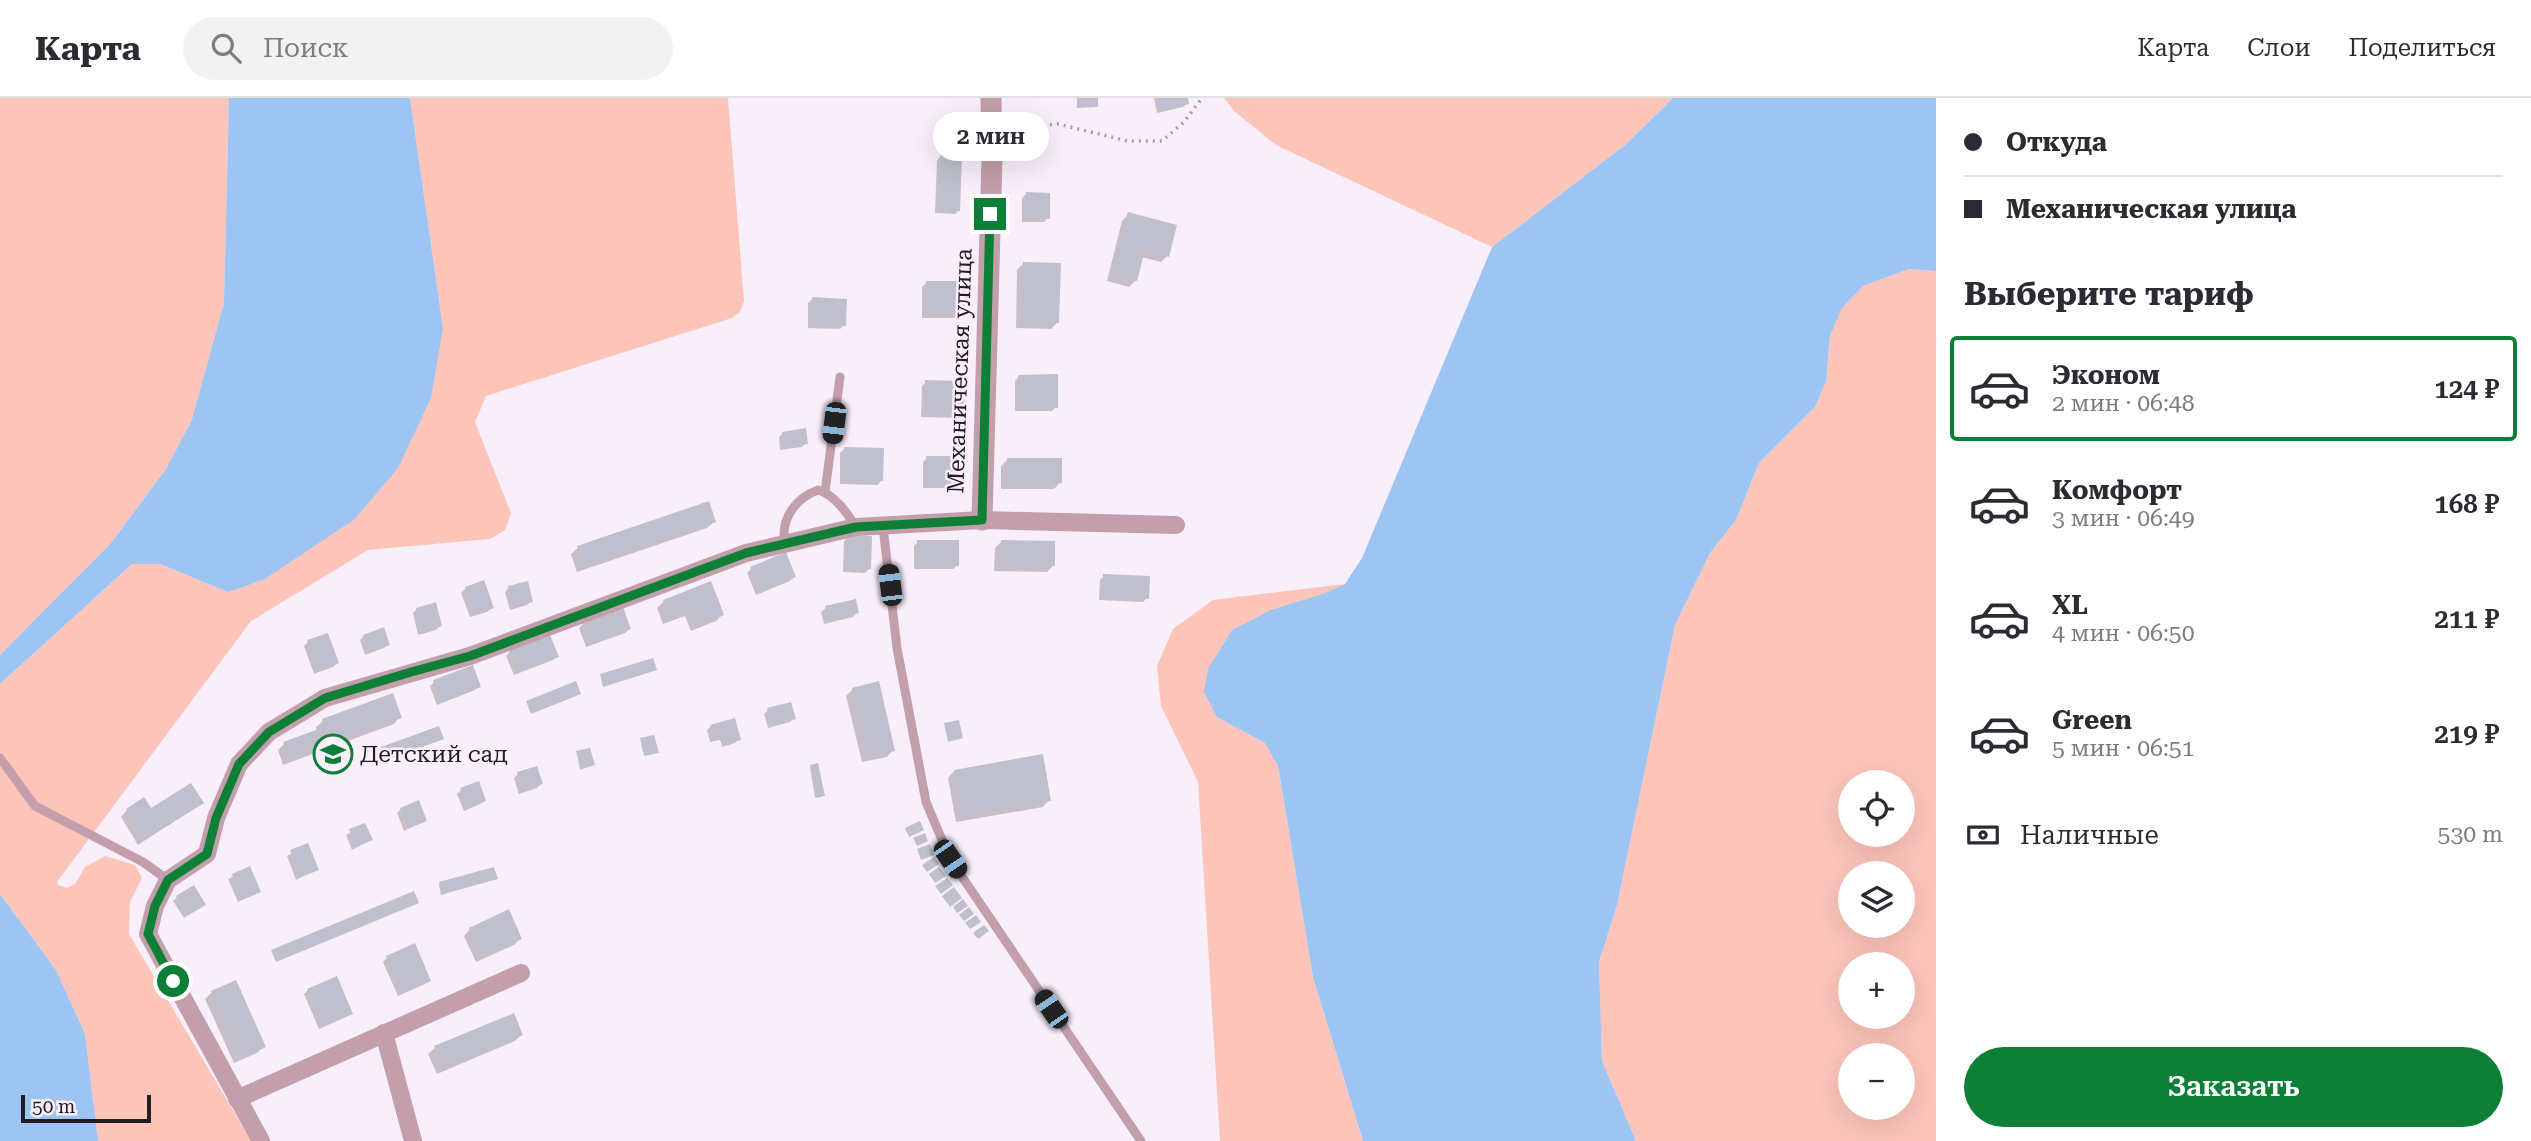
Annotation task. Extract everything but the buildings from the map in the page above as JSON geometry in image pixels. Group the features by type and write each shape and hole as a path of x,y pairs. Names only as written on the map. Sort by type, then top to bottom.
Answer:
{"street":[{"name":"Механическая улица","path":"982,520 992,158 991,98"},
{"path":"261,1141 148,934 155,906 168,880 207,854 216,818 239,764 269,732 325,698 470,656 746,553 785,543 856,527 982,520 1176,525"},
{"path":"237,1099 521,973"},
{"path":"384,1033 413,1141"}],"lane":[{"path":"825,492 840,377"},
{"path":"785,543 782,530 797,502 813,492 825,492 834,499 856,527"},
{"path":"883,527 897,648 926,802 950,859 1141,1141"},
{"path":"0,758 35,806 143,862 168,880"}],"path":[{"path":"1007,128 1058,124 1128,141 1162,141 1184,122 1202,98"}],"shaded area":[{"path":"0,98 229,98 224,303 193,420 166,469 111,543 0,655"},
{"path":"410,98 728,98 744,301 740,312 732,318 486,396 475,422 511,513 505,530 490,539 368,550 251,621 57,882 67,888 75,884 85,867 105,856 135,865 142,878 130,902 129,934 251,1141 98,1141 85,1034 56,970 0,894 0,684 132,564 160,564 228,592 443,328"},
{"path":"1224,98 1673,98 1625,145 1492,247 1276,145 1234,111"},
{"path":"1909,269 1936,271 1936,1141 1636,1141 1602,1061 1599,962 1617,905 1675,625 1710,553 1736,520 1759,463 1815,407 1826,382 1830,336 1841,308 1862,286"},
{"path":"1345,584 1323,594 1217,717 1266,743 1278,766 1313,977 1363,1141 1220,1141 1198,782 1161,706 1157,666 1173,629 1213,600"}],"water":[{"path":"229,98 410,98 443,328 431,398 398,468 355,519 265,579 228,592 160,564 132,564 0,684 0,655 111,543 166,469 192,420 224,303"},
{"path":"1673,98 1936,98 1936,271 1909,269 1863,286 1842,308 1830,336 1826,382 1815,407 1759,463 1736,520 1710,553 1675,625 1617,905 1599,962 1602,1061 1636,1141 1363,1141 1313,977 1278,766 1265,743 1217,717 1204,692 1208,669 1232,630 1271,610 1323,594 1345,584 1362,558 1492,247 1625,145"},
{"path":"0,894 56,970 85,1034 98,1141 0,1141"}],"place":[{"name":"Детский сад","path":"333,754"}],"route":[{"path":"173,981 148,934 155,906 168,880 207,854 216,818 239,764 269,732 325,698 470,656 746,553 856,527 982,520 990,214"}]}
